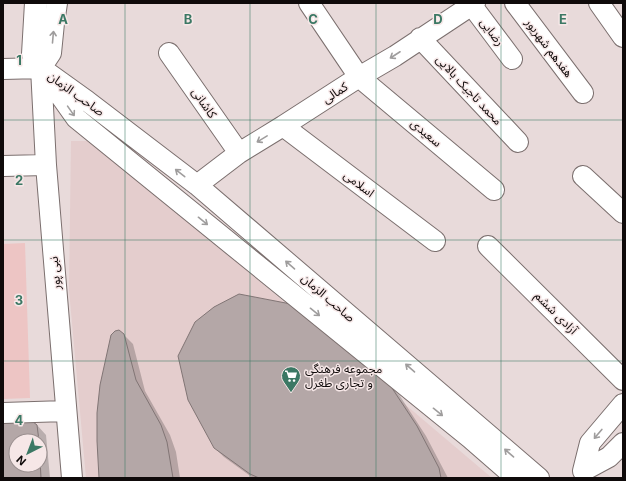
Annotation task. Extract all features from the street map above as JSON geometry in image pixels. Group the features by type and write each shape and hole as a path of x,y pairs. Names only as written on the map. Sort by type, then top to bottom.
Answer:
{"main road":[{"name":"نبی پور","path":"36,3 33,54 41,68"}],"street":[{"path":"3,69 41,68 51,53 57,3"},
{"name":"سعیدی","path":"309,3 359,77 494,190"},
{"name":"هفدهم شهریور","path":"515,3 583,93"},
{"path":"599,3 623,37"},
{"name":"کمالی","path":"197,185 239,153 395,56 472,4"},
{"name":"رضایی","path":"472,4 512,59"},
{"name":"محمد تاجیک بالایی","path":"420,38 518,142"},
{"name":"کاشانی","path":"169,53 239,153"},
{"name":"نبی پور","path":"41,68 46,165 72,478"},
{"name":"صاحب الزمان","path":"41,68 197,185 539,478"},
{"name":"صاحب الزمان","path":"41,68 76,118 464,433 516,478"},
{"name":"اسلامی","path":"283,126 435,241"},
{"path":"3,166 46,165"},
{"path":"583,176 623,213"},
{"name":"آزادی ششم","path":"488,246 623,380"},
{"path":"580,474 590,443 623,404"},
{"path":"3,413 66,411"},
{"path":"580,474 609,458 623,443"}],"shaded area":[{"path":"71,141 94,141 492,478 86,478 69,290"},
{"path":"25,243 30,398 3,399 3,244"}],"building":[{"name":"مجموعه فرهنگی و تجاری طغرل","path":"239,294 296,305 390,385 417,426 439,468 441,478 259,478 250,474 214,448 188,400 178,356 195,322 214,307"},
{"path":"119,330 124,334 136,380 161,425 167,442 173,478 99,478 97,413 100,385 111,335 115,331"},
{"path":"23,414 37,425 38,433 8,433 8,473 41,473 41,478 3,478 3,416"}],"place":[{"name":"مجموعه فرهنگی و تجاری طغرل","path":"291,393"}]}
